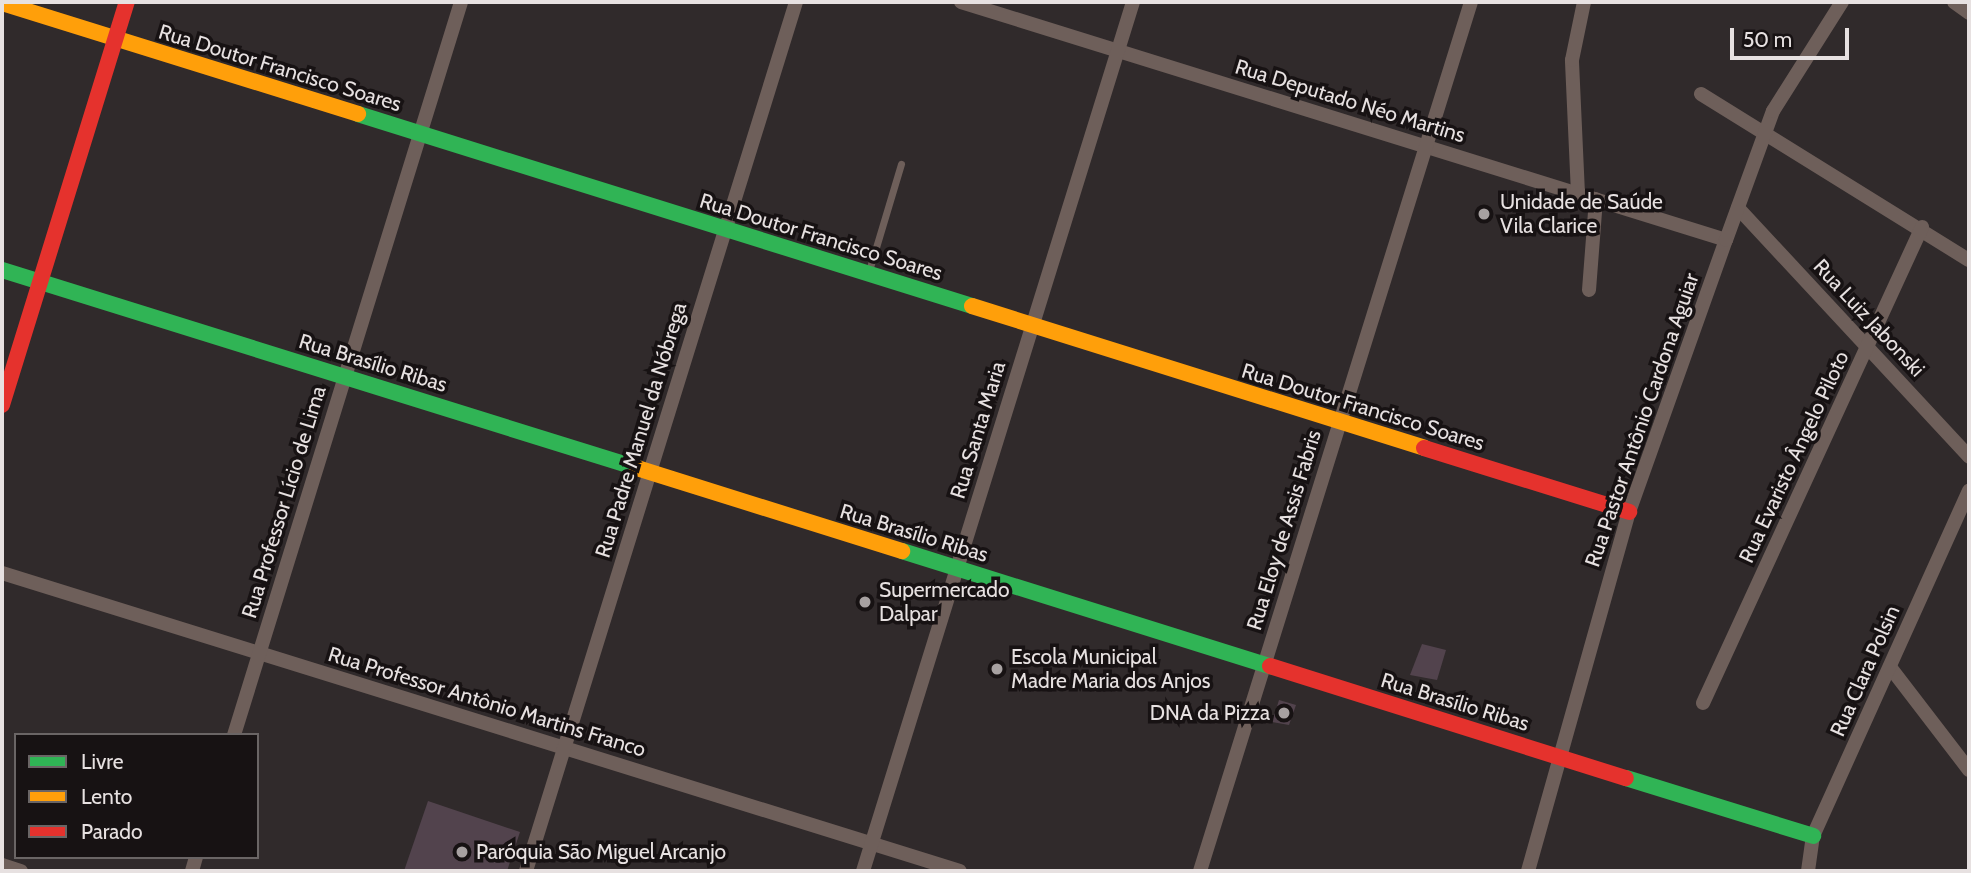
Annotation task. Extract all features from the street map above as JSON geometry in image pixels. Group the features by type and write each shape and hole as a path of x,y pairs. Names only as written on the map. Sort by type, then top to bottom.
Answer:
{"street":[{"path":"2,405 127,2"},
{"name":"Rua Professor Lício de Lima","path":"235,733 461,2"},
{"name":"Rua Padre Manuel da Nóbrega","path":"526,871 796,2"},
{"name":"Rua Santa Maria","path":"863,871 1133,2"},
{"name":"Rua Eloy de Assis Fabris","path":"1200,871 1471,2"},
{"path":"1578,194 1572,60 1584,2"},
{"name":"Rua Pastor Antônio Cardona Aguiar","path":"1528,871 1629,512 1726,240 1773,111 1842,2"},
{"path":"1954,2 1969,13"},
{"name":"Rua Doutor Francisco Soares","path":"2,3 1629,512"},
{"name":"Rua Deputado Néo Martins","path":"967,3 1726,240"},
{"path":"1701,94 1766,130 1922,227 1969,260"},
{"path":"1589,290 1596,199"},
{"name":"Rua Luiz Jabonski","path":"1738,208 1969,457"},
{"name":"Rua Evaristo Ângelo Piloto","path":"1703,703 1922,227"},
{"name":"Rua Brasílio Ribas","path":"2,270 1813,836"},
{"name":"Rua Clara Polsin","path":"1808,871 1813,836 1969,491"},
{"name":"Rua Professor Antônio Martins Franco","path":"2,573 960,871"},
{"path":"1890,667 1969,770"},
{"path":"2,865 21,871"}],"lane":[{"path":"868,274 901,164"}],"building":[{"path":"1422,644 1446,650 1437,680 1410,675"},
{"name":"DNA da Pizza","path":"1279,700 1296,705 1289,725 1272,722"},
{"name":"Paróquia São Miguel Arcanjo","path":"428,801 520,832 507,871 404,871"}],"traffic: fast":[{"path":"358,114 972,306"},
{"path":"2,270 637,468"},
{"path":"902,551 1270,666"},
{"path":"1626,778 1813,836"}],"traffic: slow":[{"path":"2,3 358,114"},
{"path":"972,306 1424,448"},
{"path":"637,468 902,551"}],"traffic: jam":[{"path":"2,405 127,2"},
{"path":"1424,448 1629,512"},
{"path":"1270,666 1626,778"}],"place":[{"name":"Unidade de Saúde Vila Clarice","path":"1484,214"},
{"name":"Supermercado Dalpar","path":"865,602"},
{"name":"Escola Municipal Madre Maria dos Anjos","path":"997,669"},
{"name":"DNA da Pizza","path":"1284,713"},
{"name":"Paróquia São Miguel Arcanjo","path":"462,852"}]}
